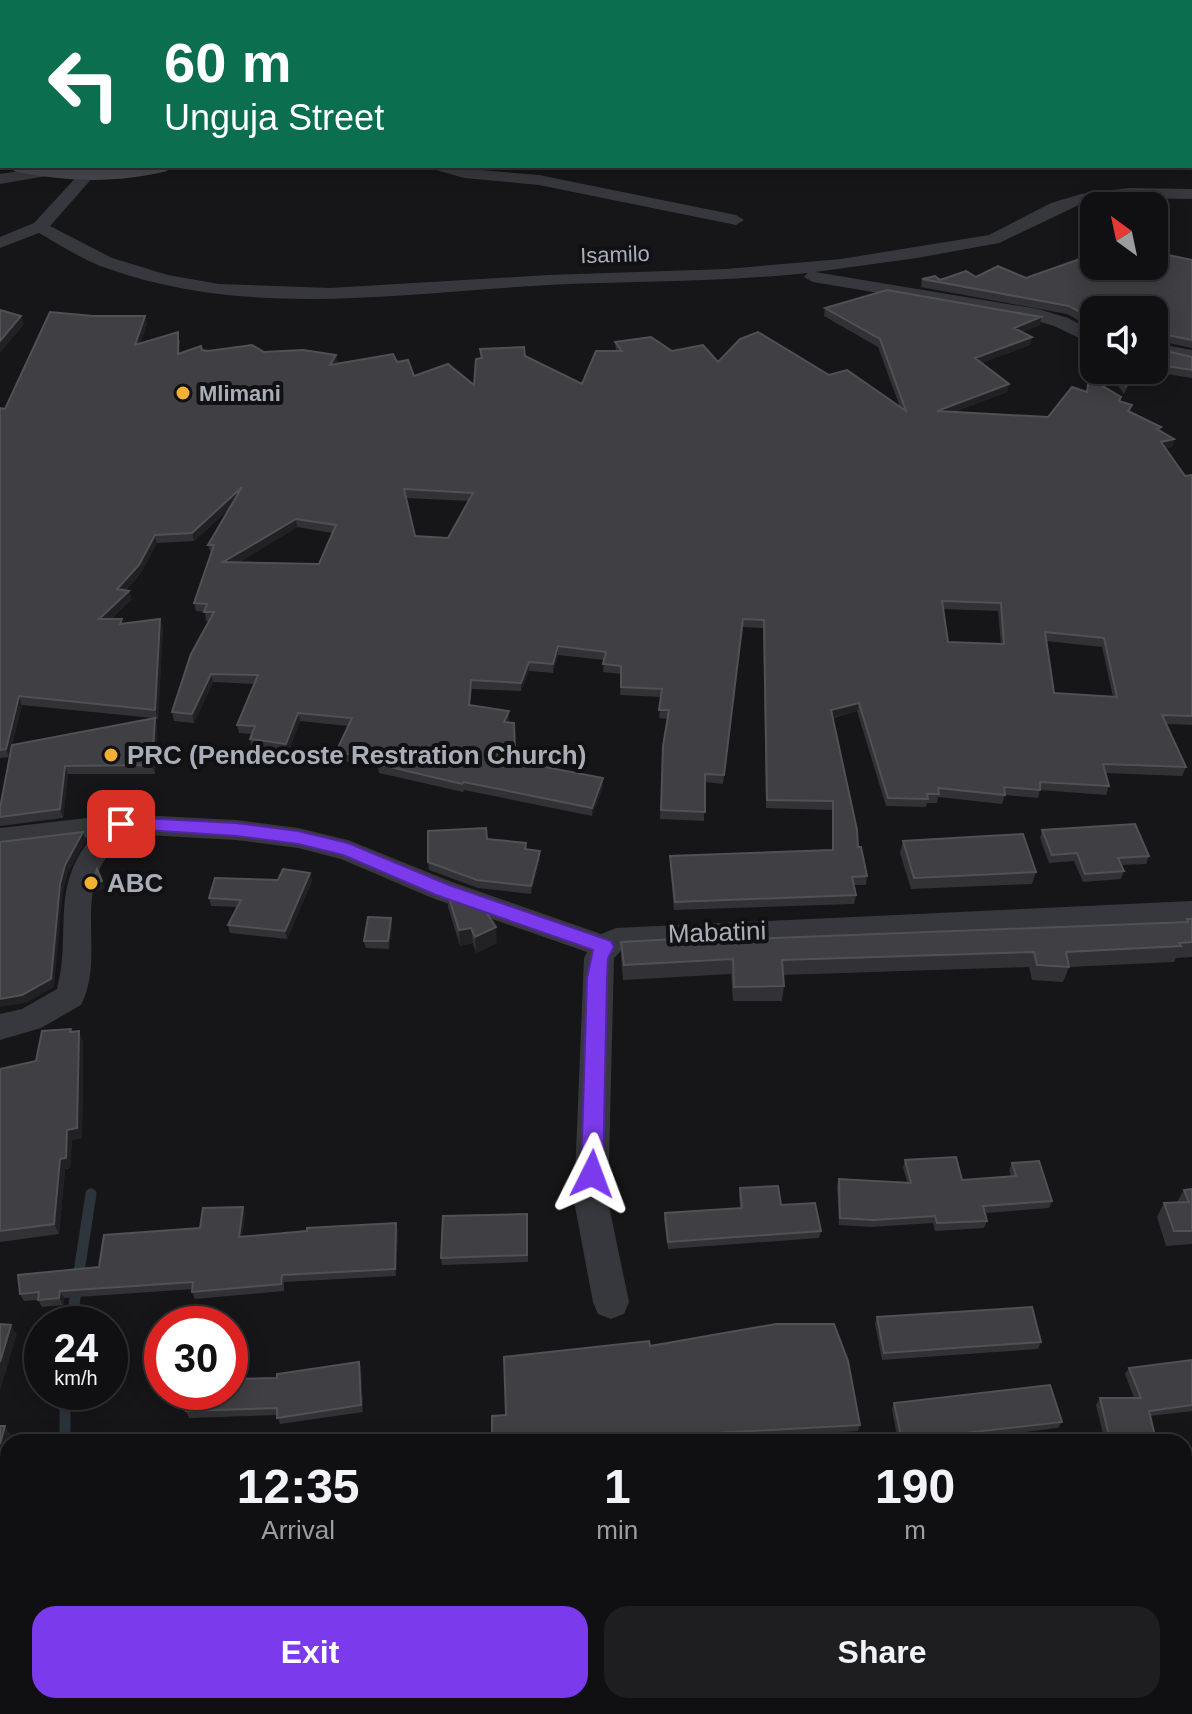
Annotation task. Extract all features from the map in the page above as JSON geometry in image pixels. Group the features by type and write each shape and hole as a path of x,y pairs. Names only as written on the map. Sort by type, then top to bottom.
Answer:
{"street":[{"path":"34,168 87,175 133,173 152,168"},
{"path":"446,168 464,173 539,180 736,220"},
{"path":"0,179 52,171"},
{"path":"3,240 40,227 87,175"},
{"name":"Isamilo","path":"40,227 94,257 147,275 246,289 305,293 380,291 769,271 848,263 993,239 1013,233 1053,209 1076,200 1192,194"},
{"path":"769,271 1031,313 1080,332"},
{"path":"1168,352 1192,356"},
{"path":"0,838 121,824 236,830 298,838 348,850 442,890 605,947 599,958 597,978 591,1201 611,1302"},
{"path":"0,1027 53,1009 70,996 76,979 79,886 87,866 121,824"},
{"name":"Mabatini","path":"605,947 616,939 629,936 1192,912"}],"building":[{"path":"1168,255 1192,260 1192,340 1168,335 1168,296 1080,296 1080,312 1069,306 922,279 935,276 940,280 966,271 976,277 998,266 1026,278 1080,259 1080,280 1168,280"},
{"path":"887,290 1041,317 1014,328 1032,337 975,358 1009,384 937,411 1048,417 1072,387 1087,392 1088,384 1099,384 1121,397 1119,401 1132,405 1128,411 1161,427 1157,429 1174,439 1161,442 1185,476 1192,475 1192,716 1162,715 1186,767 1103,764 1109,786 1040,782 1040,790 1004,787 1005,795 938,788 939,794 927,794 928,799 888,798 859,703 831,710 858,847 861,847 867,876 852,877 856,895 675,902 670,856 833,850 833,801 767,800 764,620 743,619 724,775 705,774 705,812 661,810 663,746 669,710 659,710 662,689 621,687 621,666 603,664 606,652 558,646 553,664 529,662 521,683 471,680 469,705 509,711 504,722 514,723 515,751 528,754 524,763 603,778 592,808 462,784 377,764 381,759 336,752 352,718 298,713 286,744 250,739 255,726 237,725 258,675 211,674 192,714 172,712 191,654 214,612 204,612 207,604 194,603 214,545 208,545 242,487 192,533 155,535 139,565 117,589 129,591 99,619 122,619 120,624 160,619 155,710 19,696 6,749 0,750 0,408 5,409 50,312 145,316 135,345 178,332 178,354 201,346 202,350 208,351 252,345 264,352 303,350 336,355 330,365 393,354 397,362 408,360 414,376 448,364 474,385 476,359 482,358 480,349 524,347 525,356 582,384 596,351 622,351 615,342 651,337 672,351 703,345 718,362 740,339 758,332 829,375 847,370 906,411 880,339 825,308","holes":["404,489 473,493 448,538 415,536","296,519 336,525 319,564 223,562","942,601 1001,603 1004,644 948,642","1045,632 1104,638 1117,697 1054,693"]},
{"path":"0,310 21,316 0,341"},
{"path":"1168,351 1192,357 1192,370 1168,366"},
{"path":"155,718 152,765 65,766 60,809 0,817 12,745"},
{"path":"1135,824 1149,856 1118,858 1124,871 1085,874 1077,853 1052,855 1042,830"},
{"path":"486,828 487,839 526,843 525,849 540,851 531,886 477,880 428,862 428,831"},
{"path":"83,832 65,865 60,884 51,979 22,995 0,999 0,842"},
{"path":"1023,834 1036,872 914,878 903,841"},
{"path":"97,869 102,881 93,884"},
{"path":"283,869 310,873 285,931 228,925 241,900 209,898 215,878 278,880"},
{"path":"447,891 480,903 496,927 475,937 471,928 459,930"},
{"path":"368,917 391,918 388,941 364,941"},
{"path":"1187,919 1192,919 1192,942 1179,943 1181,946 1066,952 1069,967 1037,965 1034,952 782,960 784,986 734,987 733,959 624,965 621,942 751,935 751,939 1188,922"},
{"path":"71,1029 70,1032 79,1031 77,1128 67,1130 66,1158 60,1159 54,1224 0,1231 0,1069 36,1061 42,1031"},
{"path":"956,1157 962,1180 1016,1176 1012,1163 1039,1161 1052,1201 983,1206 987,1221 937,1223 935,1216 873,1220 840,1218 839,1179 911,1183 905,1160"},
{"path":"778,1186 781,1205 815,1203 821,1231 668,1242 665,1213 742,1208 740,1188"},
{"path":"1192,1189 1192,1231 1174,1231 1164,1203 1189,1202 1184,1190"},
{"path":"243,1207 239,1237 307,1231 307,1228 396,1223 395,1269 282,1275 281,1284 192,1292 193,1282 60,1291 59,1298 38,1300 39,1292 20,1294 18,1275 99,1267 104,1235 200,1228 203,1208"},
{"path":"527,1214 527,1255 441,1258 443,1216"},
{"path":"1032,1307 1041,1342 884,1353 877,1317"},
{"path":"0,1324 11,1325 0,1362"},
{"path":"776,1324 834,1324 848,1361 860,1425 698,1434 492,1434 492,1416 506,1415 504,1357 649,1341 650,1346"},
{"path":"1192,1360 1192,1405 1149,1411 1155,1434 1109,1434 1100,1398 1141,1398 1129,1368"},
{"path":"359,1362 361,1405 277,1418 277,1408 248,1409 248,1379 277,1378 277,1374"},
{"path":"1050,1385 1062,1422 955,1434 901,1434 894,1403"}],"waterway":[{"path":"74,1306 91,1194"},
{"path":"65,1410 65,1434"}],"place":[{"name":"Mlimani","path":"183,393"},
{"name":"PRC (Pendecoste Restration Church)","path":"111,755"},
{"name":"ABC","path":"91,883"}],"route":[{"path":"121,824 236,830 298,838 348,850 442,890 605,947 599,958 597,978 592,1174"}]}
